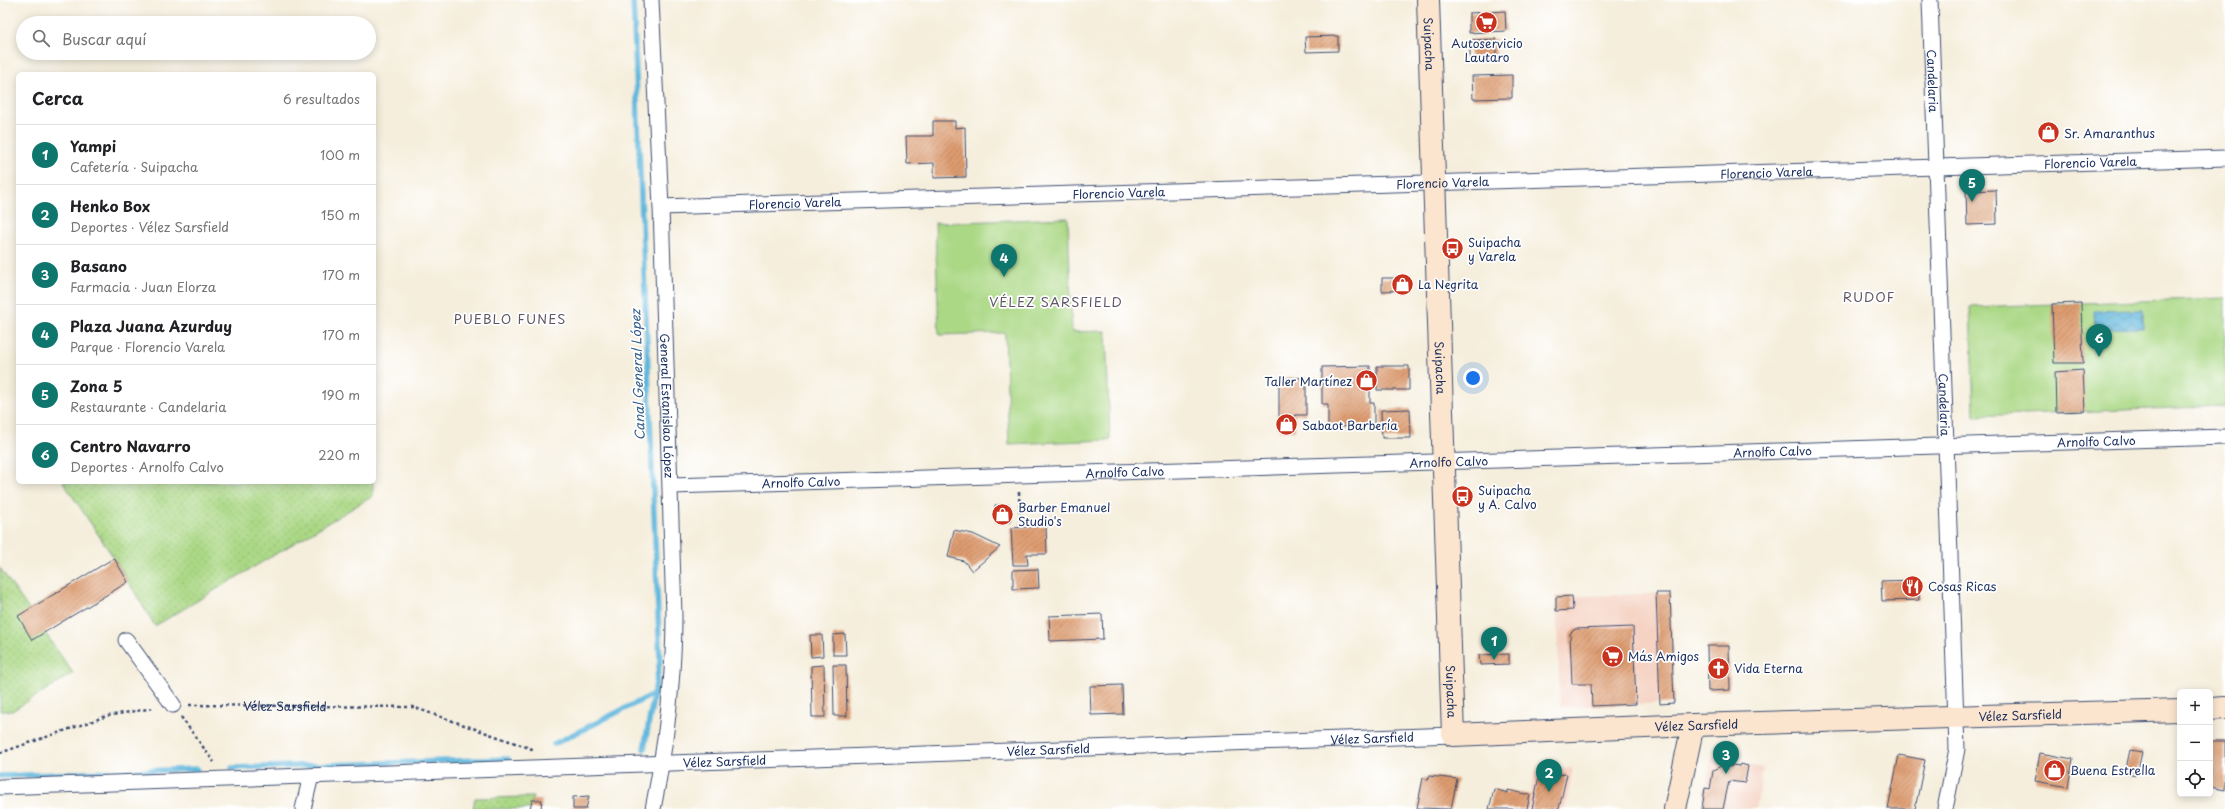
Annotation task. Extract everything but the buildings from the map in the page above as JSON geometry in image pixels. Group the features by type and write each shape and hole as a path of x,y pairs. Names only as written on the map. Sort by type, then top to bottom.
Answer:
{"main road":[{"name":"Suipacha","path":"1428,0 1453,735"},
{"path":"2213,709 2225,708"},
{"name":"Vélez Sarsfield","path":"1453,735 1693,725 2177,710"},
{"path":"1675,809 1693,725"}],"street":[{"name":"General Estanislao López","path":"651,0 661,207 671,486 674,668 662,762 653,809"},
{"name":"Candelaria","path":"1930,0 1957,749 1945,809"},
{"name":"Florencio Varela","path":"661,207 2225,158"},
{"name":"Arnolfo Calvo","path":"671,486 2225,437"},
{"path":"126,640 173,705"},
{"name":"Vélez Sarsfield","path":"0,787 662,762 1453,735"},
{"path":"303,809 311,776"}],"path":[{"path":"1018,475 1020,528"},
{"path":"173,705 226,779"},
{"name":"Vélez Sarsfield","path":"0,753 108,716 173,705 413,707 540,752 565,766"}],"shaded area":[{"path":"1670,593 1674,703 1560,707 1556,597"},
{"path":"1711,759 1763,768 1756,809 1702,809"},
{"path":"1573,768 1565,809 1527,809 1536,770"}],"green space":[{"path":"1068,218 1072,332 1106,331 1110,440 1009,444 1005,333 939,335 935,223"},
{"path":"2225,298 2225,406 1974,416 1970,307"},
{"path":"64,484 373,484 373,496 155,626 114,558"},
{"path":"0,568 73,673 12,711 0,711"},
{"path":"533,797 530,809 473,809 475,798"}],"water":[{"path":"2143,310 2143,328 2095,329 2094,311"}],"waterway":[{"name":"Canal General López","path":"633,0 660,661 644,749"},
{"path":"554,744 656,693"},
{"path":"232,768 508,759"},
{"path":"0,776 197,769"}],"place":[{"name":"Autoservicio Lautaro","path":"1487,22"},
{"name":"Sr. Amaranthus","path":"2048,133"},
{"name":"Zona 5","path":"1972,202"},
{"name":"Suipacha y Varela","path":"1452,249"},
{"name":"Plaza Juana Azurduy","path":"1004,277"},
{"name":"La Negrita","path":"1402,284"},
{"name":"Centro Navarro","path":"2099,357"},
{"name":"Taller Martínez","path":"1367,381"},
{"name":"Sabaot Barbería","path":"1287,425"},
{"name":"Suipacha y A. Calvo","path":"1462,497"},
{"name":"Barber Emanuel Studio's","path":"1003,514"},
{"name":"Cosas Ricas","path":"1913,586"},
{"name":"Más Amigos","path":"1612,656"},
{"name":"Yampi","path":"1494,660"},
{"name":"Vida Eterna","path":"1718,668"},
{"name":"Buena Estrella","path":"2054,770"},
{"name":"Basano","path":"1726,774"},
{"name":"Henko Box","path":"1549,792"}],"district":[{"name":"RUDOF","path":"1869,296"},
{"name":"VÉLEZ SARSFIELD","path":"1056,301"},
{"name":"PUEBLO FUNES","path":"510,318"}]}
